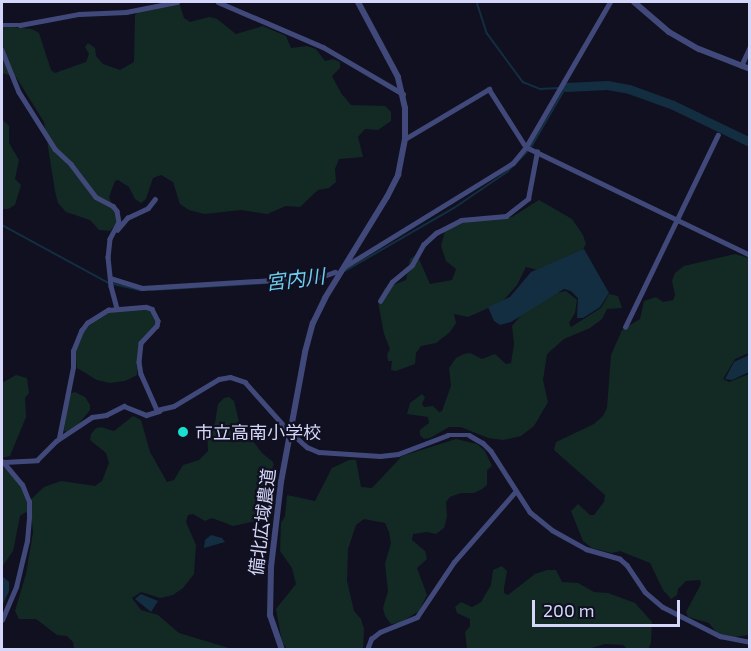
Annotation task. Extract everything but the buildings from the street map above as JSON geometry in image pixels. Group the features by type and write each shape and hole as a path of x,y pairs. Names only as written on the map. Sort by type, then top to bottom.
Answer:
{"street":[{"path":"2,25 20,25 79,14 126,12 177,2"},
{"path":"218,2 323,47 403,94"},
{"name":"備北広域農道","path":"282,650 270,615 269,592 280,482 309,335 339,273 391,190 398,175 405,139 403,94 391,61 358,2"},
{"path":"110,281 142,288 321,277 339,273 513,163 526,147 610,2"},
{"path":"634,2 669,32 699,49 750,69"},
{"path":"741,66 750,47"},
{"path":"2,50 19,92 55,149 71,164 96,197 113,206 119,219 109,247 110,281 117,308"},
{"path":"405,139 489,89 526,147 750,255"},
{"path":"625,327 675,219 718,135"},
{"path":"380,301 392,282 412,265 423,245 436,232 462,220 506,216 528,199 537,152"},
{"path":"115,231 127,218 148,208 154,199"},
{"path":"59,438 77,339 87,323 117,308 146,307 156,315 157,326 141,343 139,362 141,374 155,401 155,408 160,411"},
{"path":"3,462 27,463 37,460 59,438 68,435 89,417 106,415 122,407 146,415 195,396 219,379 236,378 248,386 307,447 319,452 380,456 398,454 448,435 469,435 491,451 515,492 530,512 567,540 586,549 620,559 627,565 645,592 663,607 720,636 750,642"},
{"path":"2,620 16,587 27,541 29,516 27,494 3,462"},
{"path":"367,650 371,639 380,632 417,617 454,562 515,492"}],"green space":[{"path":"179,3 184,18 190,22 209,17 217,19 236,34 263,26 286,36 291,48 307,46 316,49 325,61 333,59 340,62 340,68 332,76 351,105 385,106 391,112 391,121 378,130 365,129 358,137 363,157 339,159 335,169 336,182 329,188 318,190 300,207 286,206 267,214 241,210 205,214 189,210 180,204 173,182 161,175 153,178 146,199 141,203 135,199 129,187 118,180 115,181 109,197 118,221 110,231 99,230 90,220 66,212 58,203 55,191 44,122 16,77 2,73 2,26 32,29 39,33 51,70 55,73 86,62 89,54 85,47 88,43 95,48 96,56 103,64 120,70 134,62 135,15 140,10"},
{"path":"2,119 9,126 9,143 19,160 15,179 21,185 15,205 8,209 2,209"},
{"path":"539,200 572,219 586,244 582,251 564,261 538,270 526,267 517,285 502,302 468,317 454,314 456,323 450,332 436,343 421,346 416,353 415,364 396,371 391,370 392,361 388,361 387,354 390,349 384,334 378,302 385,288 406,280 410,259 414,256 419,259 430,284 452,280 456,269 446,261 441,246 445,231 449,226 465,221 512,217"},
{"path":"735,254 749,258 749,353 735,359 723,379 729,382 749,374 749,635 734,637 717,633 709,623 688,617 686,612 701,584 700,580 686,581 678,589 677,595 671,599 663,590 650,563 620,551 612,553 592,548 583,541 571,511 578,504 590,515 594,515 604,502 605,495 554,450 556,442 594,424 603,416 607,408 611,355 622,330 640,319 644,301 656,297 663,302 673,300 675,295 672,281 675,273 684,266"},
{"path":"566,291 577,300 575,313 569,323 571,327 601,308 609,294 618,296 622,308 607,309 602,319 590,328 564,339 547,354 543,380 548,402 534,426 521,436 503,440 488,438 461,427 449,427 424,439 420,435 420,430 429,423 428,417 407,414 410,403 422,394 425,397 422,404 424,407 433,406 439,412 442,411 451,386 449,368 456,358 464,354 470,353 482,359 495,354 506,364 511,363 514,344 512,326 524,312 552,294"},
{"path":"146,309 151,311 156,323 140,343 137,375 125,381 110,383 97,380 77,368 75,350 82,334 94,320 109,312"},
{"path":"16,375 27,378 29,393 25,398 26,417 10,456 2,458 2,383"},
{"path":"75,392 85,397 90,410 78,425 68,432 64,431 69,394"},
{"path":"229,397 234,401 239,422 262,453 273,462 275,473 267,489 269,509 261,520 233,526 212,518 205,521 193,514 188,515 186,522 196,545 194,574 183,588 173,595 160,598 141,592 132,598 141,610 158,615 179,633 232,649 74,649 73,642 67,636 57,635 36,619 19,619 15,611 26,574 33,532 31,514 26,512 20,516 13,551 2,567 2,465 20,485 27,503 44,487 61,481 95,486 102,481 109,463 106,453 90,440 91,434 96,428 101,427 114,431 133,416 141,420 150,452 167,482 174,480 183,465 199,460 208,451 207,432 215,423 218,404 224,398"},
{"path":"456,439 477,444 485,451 492,466 487,470 487,485 482,489 474,493 461,493 450,497 446,502 447,516 444,528 436,534 427,532 413,534 412,540 425,551 427,559 417,568 427,595 419,611 400,623 391,624 385,616 383,608 388,591 385,564 391,543 389,532 385,523 364,519 356,525 348,549 347,581 354,611 361,619 364,629 363,649 287,649 282,642 276,609 296,584 292,568 280,551 281,523 285,516 287,495 315,501 332,468 349,460 356,460 361,487 372,488 402,456"},
{"path":"502,566 507,571 504,593 508,595 535,574 556,570 562,582 578,583 594,592 608,593 635,603 652,622 651,643 648,649 627,649 623,645 605,644 585,650 467,649 465,632 470,626 470,619 457,613 455,607 461,602 472,607 481,602 491,585 493,570"}],"water":[{"path":"584,249 609,293 600,307 583,318 577,318 578,298 571,291 564,289 511,322 500,325 494,321 488,307 510,297 531,272"},
{"path":"749,355 749,372 732,380 725,379 734,362"},
{"path":"211,535 222,538 225,542 204,548 205,540"},
{"path":"2,576 9,582 9,591 2,606"},
{"path":"141,594 158,601 151,612 135,599"}],"waterway":[{"name":"宮内川","path":"477,2 487,33 523,82 540,89 559,88"},
{"name":"宮内川","path":"566,87 607,85 629,89 673,105 750,142"},
{"name":"宮内川","path":"531,147 566,87"},
{"name":"宮内川","path":"345,271 454,208 507,172 528,151"},
{"name":"宮内川","path":"2,225 109,283"},
{"name":"宮内川","path":"152,290 300,281"},
{"name":"宮内川","path":"114,284 141,290"}],"place":[{"name":"市立高南小学校","path":"183,432"}]}
